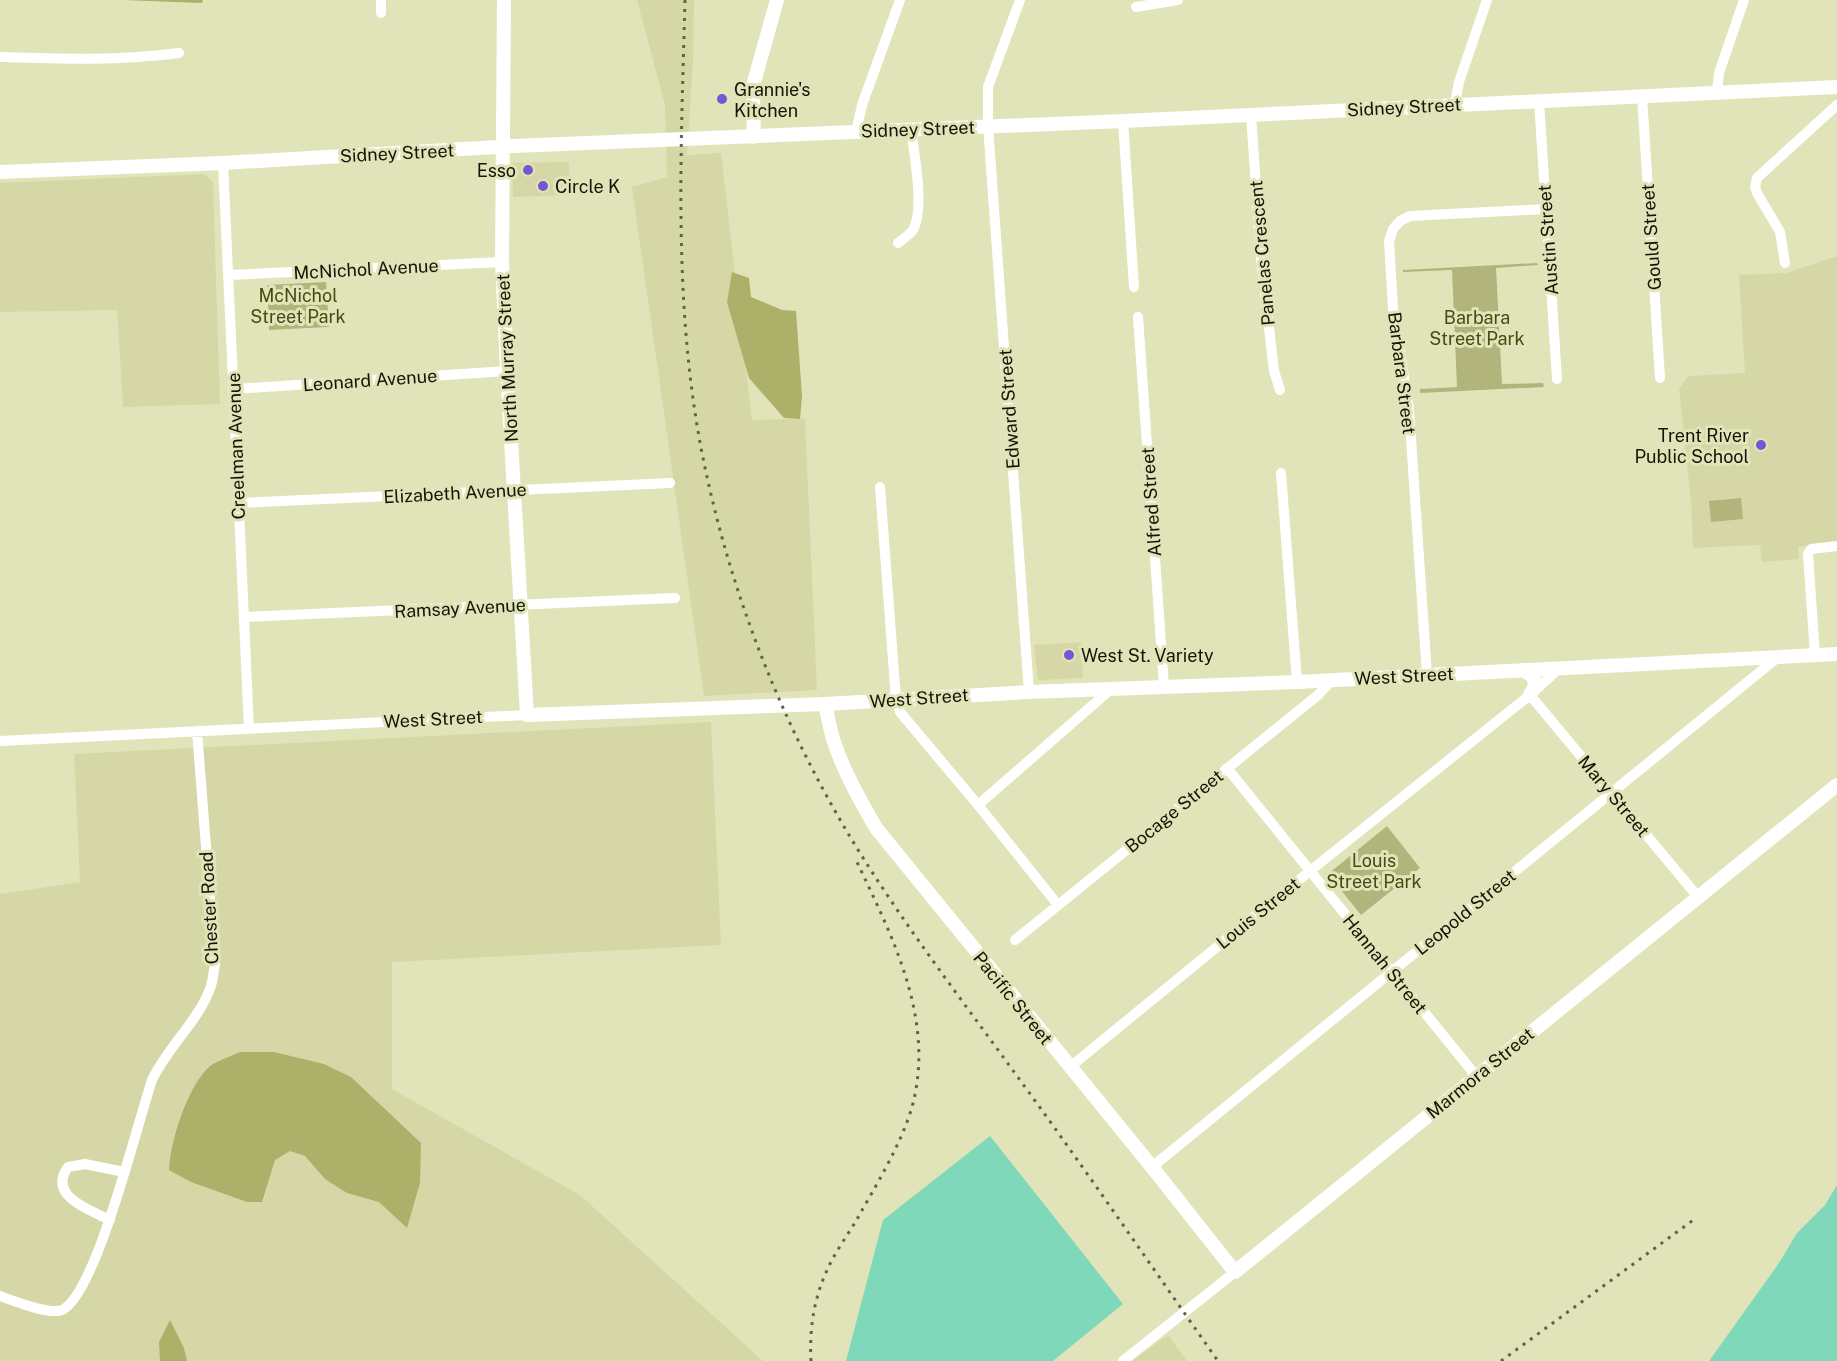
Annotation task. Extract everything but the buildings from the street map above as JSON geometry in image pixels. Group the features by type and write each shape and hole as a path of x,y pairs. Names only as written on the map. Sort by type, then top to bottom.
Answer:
{"street":[{"path":"381,0 381,13"},
{"name":"North Murray Street","path":"504,0 502,262 527,715"},
{"path":"754,137 754,82 777,0"},
{"path":"856,132 862,105 900,0"},
{"name":"Edward Street","path":"1020,0 988,87 988,126 1029,692"},
{"path":"1136,7 1178,0"},
{"path":"1455,104 1487,0"},
{"path":"1717,93 1719,72 1744,0"},
{"path":"0,57 84,60 138,58 180,53"},
{"name":"Sidney Street","path":"0,172 223,163 502,146 1123,121 1837,87"},
{"name":"Gould Street","path":"1642,96 1660,378"},
{"name":"Austin Street","path":"1539,101 1557,379"},
{"path":"1785,263 1780,232 1757,193 1755,187 1757,178 1837,105"},
{"name":"Panelas Crescent","path":"1251,115 1261,258 1274,371 1280,390"},
{"path":"1123,121 1134,287"},
{"path":"898,243 909,234 917,220 919,201 911,129"},
{"name":"Creelman Avenue","path":"223,163 249,728"},
{"name":"Barbara Street","path":"1427,675 1409,409 1394,308 1389,241 1392,229 1400,221 1410,216 1546,209"},
{"name":"McNichol Avenue","path":"229,275 502,262"},
{"name":"Alfred Street","path":"1138,318 1164,686"},
{"name":"Leonard Avenue","path":"234,389 507,370"},
{"path":"1281,473 1297,682"},
{"name":"Elizabeth Avenue","path":"239,503 670,483"},
{"path":"880,487 896,700 900,712 1058,905"},
{"path":"1815,655 1808,554 1811,549 1837,546"},
{"name":"Ramsay Avenue","path":"244,617 675,598"},
{"name":"West Street","path":"0,741 527,715 825,704 1029,692 1297,682 1837,654"},
{"name":"Leopold Street","path":"1152,1167 1778,658"},
{"name":"Louis Street","path":"1070,1067 1530,695 1557,668"},
{"path":"1523,670 1532,675 1535,681 1535,687 1530,695"},
{"name":"Bocage Street","path":"1015,940 1318,694 1332,680"},
{"path":"978,805 1110,690"},
{"name":"Mary Street","path":"1530,695 1698,897"},
{"name":"Pacific Street","path":"825,704 833,739 842,762 853,788 876,828 1235,1272"},
{"name":"Chester Road","path":"0,1296 50,1311 58,1311 70,1305 75,1299 110,1220 148,1092 157,1071 202,1005 212,984 215,963 196,731"},
{"name":"Hannah Street","path":"1227,768 1476,1076"},
{"name":"Marmora Street","path":"1123,1361 1837,785"},
{"path":"110,1220 74,1201 66,1194 62,1186 63,1173 75,1164 124,1172"}],"shaded area":[{"path":"123,0 203,0 202,3"},
{"path":"637,0 694,0 687,155 721,153 752,420 805,419 817,690 704,696 632,187 667,177 665,105"},
{"path":"569,162 570,195 513,197 512,163"},
{"path":"204,174 213,182 220,404 123,407 117,310 0,312 0,183"},
{"name":"Trent River Public School","path":"1837,256 1837,543 1798,547 1799,559 1762,562 1760,545 1693,548 1691,501 1679,389 1688,376 1745,373 1739,275 1786,273"},
{"path":"732,272 749,278 751,297 782,310 796,311 802,396 800,419 784,418 749,378 727,302"},
{"path":"1081,642 1083,678 1038,680 1034,645"},
{"path":"711,722 721,945 392,962 392,1089 580,1195 763,1361 0,1361 0,894 80,882 74,754"},
{"path":"240,1052 274,1052 324,1064 351,1077 421,1143 420,1183 407,1228 379,1202 347,1193 325,1179 305,1156 290,1151 275,1160 262,1202 247,1202 191,1182 169,1170 176,1131 193,1089 210,1066"},
{"path":"990,1136 1123,1304 1053,1361 846,1361 883,1220"},
{"path":"1837,1185 1837,1361 1709,1361 1779,1263 1797,1233 1825,1205"},
{"path":"170,1320 184,1348 187,1361 160,1361 159,1342"},
{"path":"1168,1335 1187,1361 1132,1361"}],"green space":[{"name":"Barbara Street Park","path":"1537,263 1538,265 1496,268 1502,384 1543,383 1544,387 1420,393 1420,389 1457,387 1452,270 1403,272 1403,270"},
{"name":"McNichol Street Park","path":"326,282 329,327 269,330 267,285"},
{"path":"1741,498 1743,519 1711,522 1709,501"},
{"name":"Louis Street Park","path":"1387,826 1420,868 1361,915 1328,874"}],"railway":[{"path":"685,0 681,227 687,341 693,397 714,506 744,609 763,660 807,759 878,882 1218,1361"},
{"path":"811,1361 812,1322 821,1284 901,1136 912,1107 918,1075 918,1042 914,1011 906,979 883,918 856,860"},
{"path":"1501,1361 1696,1218"}],"place":[{"name":"Grannie's Kitchen","path":"722,99"},
{"name":"Esso","path":"528,170"},
{"name":"Circle K","path":"543,186"},
{"name":"Trent River Public School","path":"1761,445"},
{"name":"West St. Variety","path":"1069,655"}]}
